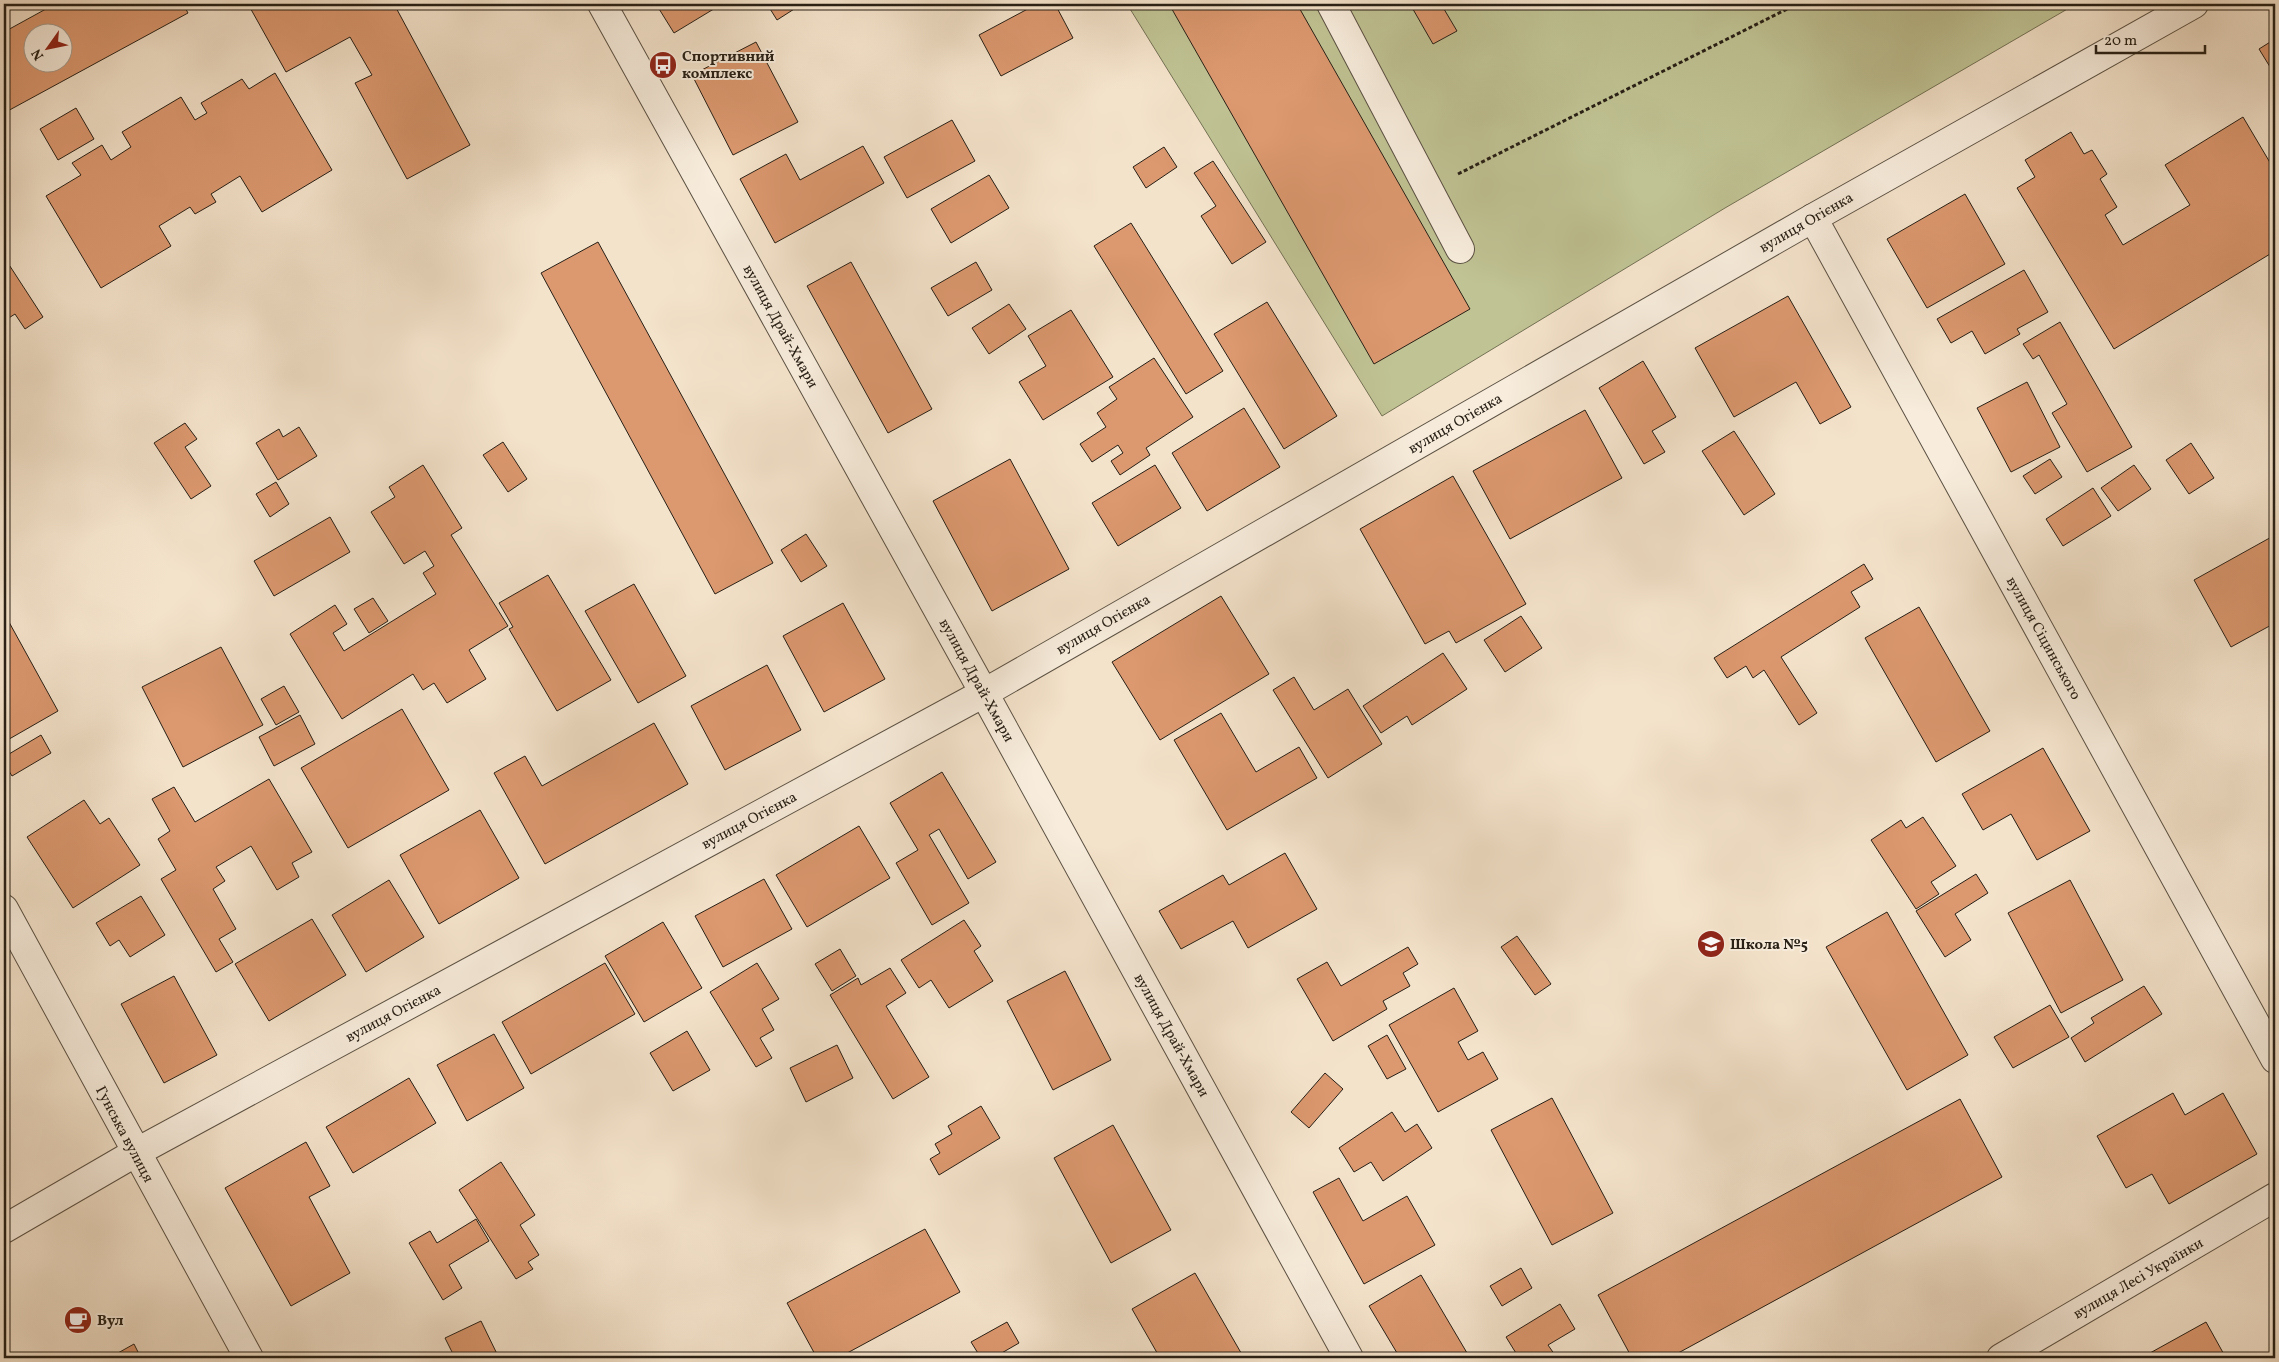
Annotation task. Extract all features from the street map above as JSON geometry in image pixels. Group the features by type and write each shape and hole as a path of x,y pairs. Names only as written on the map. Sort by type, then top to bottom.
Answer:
{"street":[{"name":"вулиця Драй-Хмари","path":"602,4 984,693 1349,1358"},
{"path":"1331,4 1460,249"},
{"name":"вулиця Огієнка","path":"4,1229 135,1153 984,693 1813,218 2194,4"},
{"name":"вулиця Сіцинського","path":"1813,218 2275,1059"},
{"name":"Гунська вулиця","path":"4,909 135,1153 249,1358"},
{"name":"вулиця Лесі Українки","path":"2001,1358 2275,1197"}],"path":[{"path":"1428,189 1797,4"}],"green space":[{"path":"1127,4 2076,4 1725,208 1382,416"}],"building":[{"path":"55,4 183,4 188,13 4,113 4,32 22,22 22,72 72,72 72,22 22,22"},
{"path":"248,4 394,4 470,145 407,179 355,83 372,75 350,37 286,72"},
{"path":"656,4 722,4 674,33"},
{"path":"767,4 802,4 777,20"},
{"path":"1037,4 1055,4 1073,38 1001,76 979,35"},
{"path":"1169,4 1297,4 1470,309 1374,364"},
{"path":"1410,4 1441,4 1457,31 1433,44"},
{"path":"2275,39 2275,75 2259,49"},
{"path":"756,42 798,122 733,155 692,75"},
{"path":"275,73 332,170 262,212 240,176 211,194 216,202 195,214 190,207 159,226 171,246 101,288 46,196 81,175 72,163 102,145 111,160 131,147 122,132 181,97 195,120 207,113 201,103 242,79 249,89"},
{"path":"76,108 94,139 58,160 40,129"},
{"path":"2243,117 2275,171 2275,251 2114,349 2017,188 2035,177 2025,160 2071,132 2084,154 2092,150 2107,174 2100,179 2117,207 2105,215 2123,245 2190,205 2165,165"},
{"path":"952,120 975,161 907,198 884,157"},
{"path":"863,146 884,183 775,243 740,179 786,154 800,180"},
{"path":"1164,147 1177,167 1146,188 1133,167"},
{"path":"1213,161 1266,242 1232,264 1201,216 1216,206 1194,173"},
{"path":"989,175 1009,208 951,243 931,209"},
{"path":"1965,194 2005,264 1927,308 1887,239"},
{"path":"1131,223 1223,371 1186,394 1094,246"},
{"path":"598,242 773,563 715,594 541,273"},
{"path":"4,257 43,317 25,329 15,314 4,321"},
{"path":"851,262 932,409 888,433 807,286"},
{"path":"976,262 992,290 948,316 931,288"},
{"path":"2024,270 2048,312 2017,329 2020,334 1985,354 1972,331 1951,343 1937,319"},
{"path":"1788,296 1851,407 1820,424 1796,382 1734,417 1695,348"},
{"path":"1267,302 1337,416 1284,449 1214,334"},
{"path":"1009,304 1026,329 989,354 972,328"},
{"path":"1071,310 1113,377 1043,420 1019,382 1046,366 1028,336"},
{"path":"2060,322 2132,447 2087,472 2052,413 2067,404 2039,355 2033,359 2023,344"},
{"path":"1154,358 1193,417 1146,448 1150,455 1120,475 1111,461 1123,453 1118,445 1092,462 1080,444 1106,427 1097,413 1117,399 1109,387"},
{"path":"1643,361 1676,417 1652,431 1665,452 1644,464 1599,388"},
{"path":"2027,382 2060,447 2011,472 1977,408"},
{"path":"1244,408 1280,467 1207,511 1172,453"},
{"path":"1585,410 1622,478 1510,539 1473,471"},
{"path":"185,423 197,439 185,447 211,486 191,499 154,443"},
{"path":"299,427 317,456 278,480 256,443 279,429 283,437"},
{"path":"1734,431 1775,494 1744,515 1702,451"},
{"path":"503,442 527,479 508,492 483,455"},
{"path":"2191,443 2214,478 2189,494 2166,460"},
{"path":"1010,459 1069,569 992,611 933,501"},
{"path":"2050,459 2062,477 2035,494 2023,476"},
{"path":"423,465 462,528 451,535 508,626 469,650 486,679 447,703 434,683 423,690 413,674 342,719 290,634 335,605 347,624 333,633 344,651 436,594 423,573 434,566 425,551 404,564 371,512 395,497 389,487"},
{"path":"1155,465 1181,508 1118,546 1092,503"},
{"path":"2134,465 2151,489 2118,511 2101,488"},
{"path":"1453,476 1526,604 1456,643 1449,631 1425,644 1360,529"},
{"path":"276,482 289,504 270,517 256,494"},
{"path":"2093,488 2111,516 2063,546 2046,519"},
{"path":"330,517 350,552 274,596 254,561"},
{"path":"806,534 827,566 801,582 781,550"},
{"path":"2275,535 2275,623 2231,647 2194,580"},
{"path":"1864,564 1873,579 1851,592 1860,607 1781,657 1817,713 1799,725 1764,670 1753,678 1746,666 1727,678 1714,658"},
{"path":"548,575 611,680 557,711 509,629 513,627 499,603"},
{"path":"634,584 686,676 638,703 585,611"},
{"path":"1221,596 1269,674 1160,740 1112,662"},
{"path":"373,598 388,621 369,633 354,609"},
{"path":"843,603 885,679 824,712 783,636"},
{"path":"1919,607 1990,731 1936,762 1865,638"},
{"path":"4,613 58,711 4,742"},
{"path":"1521,616 1542,648 1505,672 1484,640"},
{"path":"221,647 263,725 183,767 142,687"},
{"path":"1443,653 1467,689 1412,725 1407,716 1381,733 1363,706"},
{"path":"767,665 801,730 725,770 691,706"},
{"path":"1294,677 1314,710 1348,689 1382,744 1328,778 1273,690"},
{"path":"284,686 299,712 276,725 261,699"},
{"path":"402,709 449,790 348,848 301,768"},
{"path":"1221,713 1256,772 1299,747 1317,778 1227,830 1174,740"},
{"path":"300,715 315,744 274,766 259,737"},
{"path":"654,723 688,784 545,864 494,773 525,756 542,786"},
{"path":"41,735 51,753 12,776 4,763 4,757"},
{"path":"2043,748 2090,831 2037,860 2011,814 1983,830 1962,794"},
{"path":"942,772 996,862 968,879 939,829 929,835 969,903 932,925 896,863 918,850 890,803"},
{"path":"269,779 312,852 292,863 299,877 277,890 251,846 216,867 225,881 213,889 236,929 219,939 233,962 216,972 161,879 176,870 158,839 170,831 152,799 174,787 195,822"},
{"path":"84,800 100,824 109,818 140,865 73,908 27,837"},
{"path":"480,810 519,878 439,924 400,855"},
{"path":"1923,817 1956,866 1931,882 1939,894 1916,909 1871,840 1901,820 1906,828"},
{"path":"859,826 890,878 807,927 776,875"},
{"path":"1285,853 1317,909 1248,948 1233,921 1181,949 1159,911 1223,875 1229,885"},
{"path":"1976,874 1988,893 1955,914 1971,940 1945,957 1916,911"},
{"path":"764,879 792,929 723,967 695,916"},
{"path":"389,880 424,937 366,972 332,915"},
{"path":"2070,880 2123,980 2061,1013 2008,913"},
{"path":"141,896 165,935 130,957 119,940 110,946 96,923"},
{"path":"1887,912 1968,1055 1907,1090 1826,947"},
{"path":"312,919 346,975 269,1021 235,964"},
{"path":"964,920 981,946 974,951 993,981 949,1008 931,980 919,988 901,960"},
{"path":"663,922 702,988 644,1022 605,956"},
{"path":"1517,936 1551,984 1535,995 1501,947"},
{"path":"1408,947 1418,964 1403,973 1410,986 1383,1001 1387,1009 1333,1041 1297,979 1327,962 1341,986"},
{"path":"840,949 856,976 832,991 815,964"},
{"path":"605,963 635,1014 531,1074 502,1022"},
{"path":"757,963 779,999 762,1009 774,1030 760,1038 772,1058 756,1067 710,992"},
{"path":"890,968 906,993 886,1006 929,1077 893,1099 830,995 858,978 861,985"},
{"path":"1065,971 1111,1060 1053,1090 1007,1001"},
{"path":"174,976 217,1055 164,1083 121,1004"},
{"path":"2144,986 2162,1014 2085,1062 2071,1038 2094,1023 2091,1018"},
{"path":"1454,988 1478,1031 1458,1042 1468,1060 1483,1052 1498,1079 1438,1112 1389,1025"},
{"path":"2050,1005 2069,1037 2013,1068 1994,1037"},
{"path":"687,1031 710,1070 673,1091 650,1053"},
{"path":"494,1034 524,1088 467,1121 437,1065"},
{"path":"1387,1035 1406,1069 1387,1079 1368,1046"},
{"path":"837,1045 853,1078 806,1102 790,1068"},
{"path":"1325,1073 1343,1089 1309,1128 1291,1112"},
{"path":"409,1078 436,1123 353,1173 326,1127"},
{"path":"2173,1093 2185,1115 2223,1093 2257,1154 2169,1204 2152,1174 2126,1188 2097,1136"},
{"path":"1552,1098 1613,1213 1552,1245 1491,1130"},
{"path":"1960,1099 2002,1177 1669,1358 1632,1358 1598,1295"},
{"path":"981,1106 1000,1138 939,1175 930,1159 940,1153 935,1144 952,1134 948,1126"},
{"path":"1392,1112 1405,1132 1417,1124 1432,1148 1383,1181 1371,1162 1354,1172 1339,1148"},
{"path":"1113,1125 1171,1230 1111,1263 1054,1158"},
{"path":"306,1142 330,1186 309,1197 350,1273 291,1306 225,1188"},
{"path":"501,1162 535,1215 520,1225 539,1255 528,1262 533,1269 516,1279 459,1190"},
{"path":"1339,1178 1363,1221 1407,1196 1435,1245 1364,1284 1313,1192"},
{"path":"476,1219 489,1241 449,1265 462,1288 443,1300 409,1243 430,1231 437,1243"},
{"path":"925,1229 960,1292 838,1358 817,1358 787,1303"},
{"path":"1521,1268 1532,1288 1502,1306 1490,1286"},
{"path":"1195,1273 1244,1358 1160,1358 1132,1309"},
{"path":"1421,1275 1470,1358 1400,1358 1369,1306"},
{"path":"1560,1304 1575,1329 1548,1345 1557,1358 1519,1358 1506,1337"},
{"path":"481,1321 499,1358 455,1358 445,1338"},
{"path":"1007,1322 1019,1343 993,1358 981,1358 971,1342"},
{"path":"2206,1322 2226,1358 2141,1358"},
{"path":"134,1344 141,1358 109,1358"}],"place":[{"name":"Спортивний комплекс","path":"663,65"},
{"name":"Школа №5","path":"1711,944"},
{"name":"Вул","path":"78,1320"}]}
